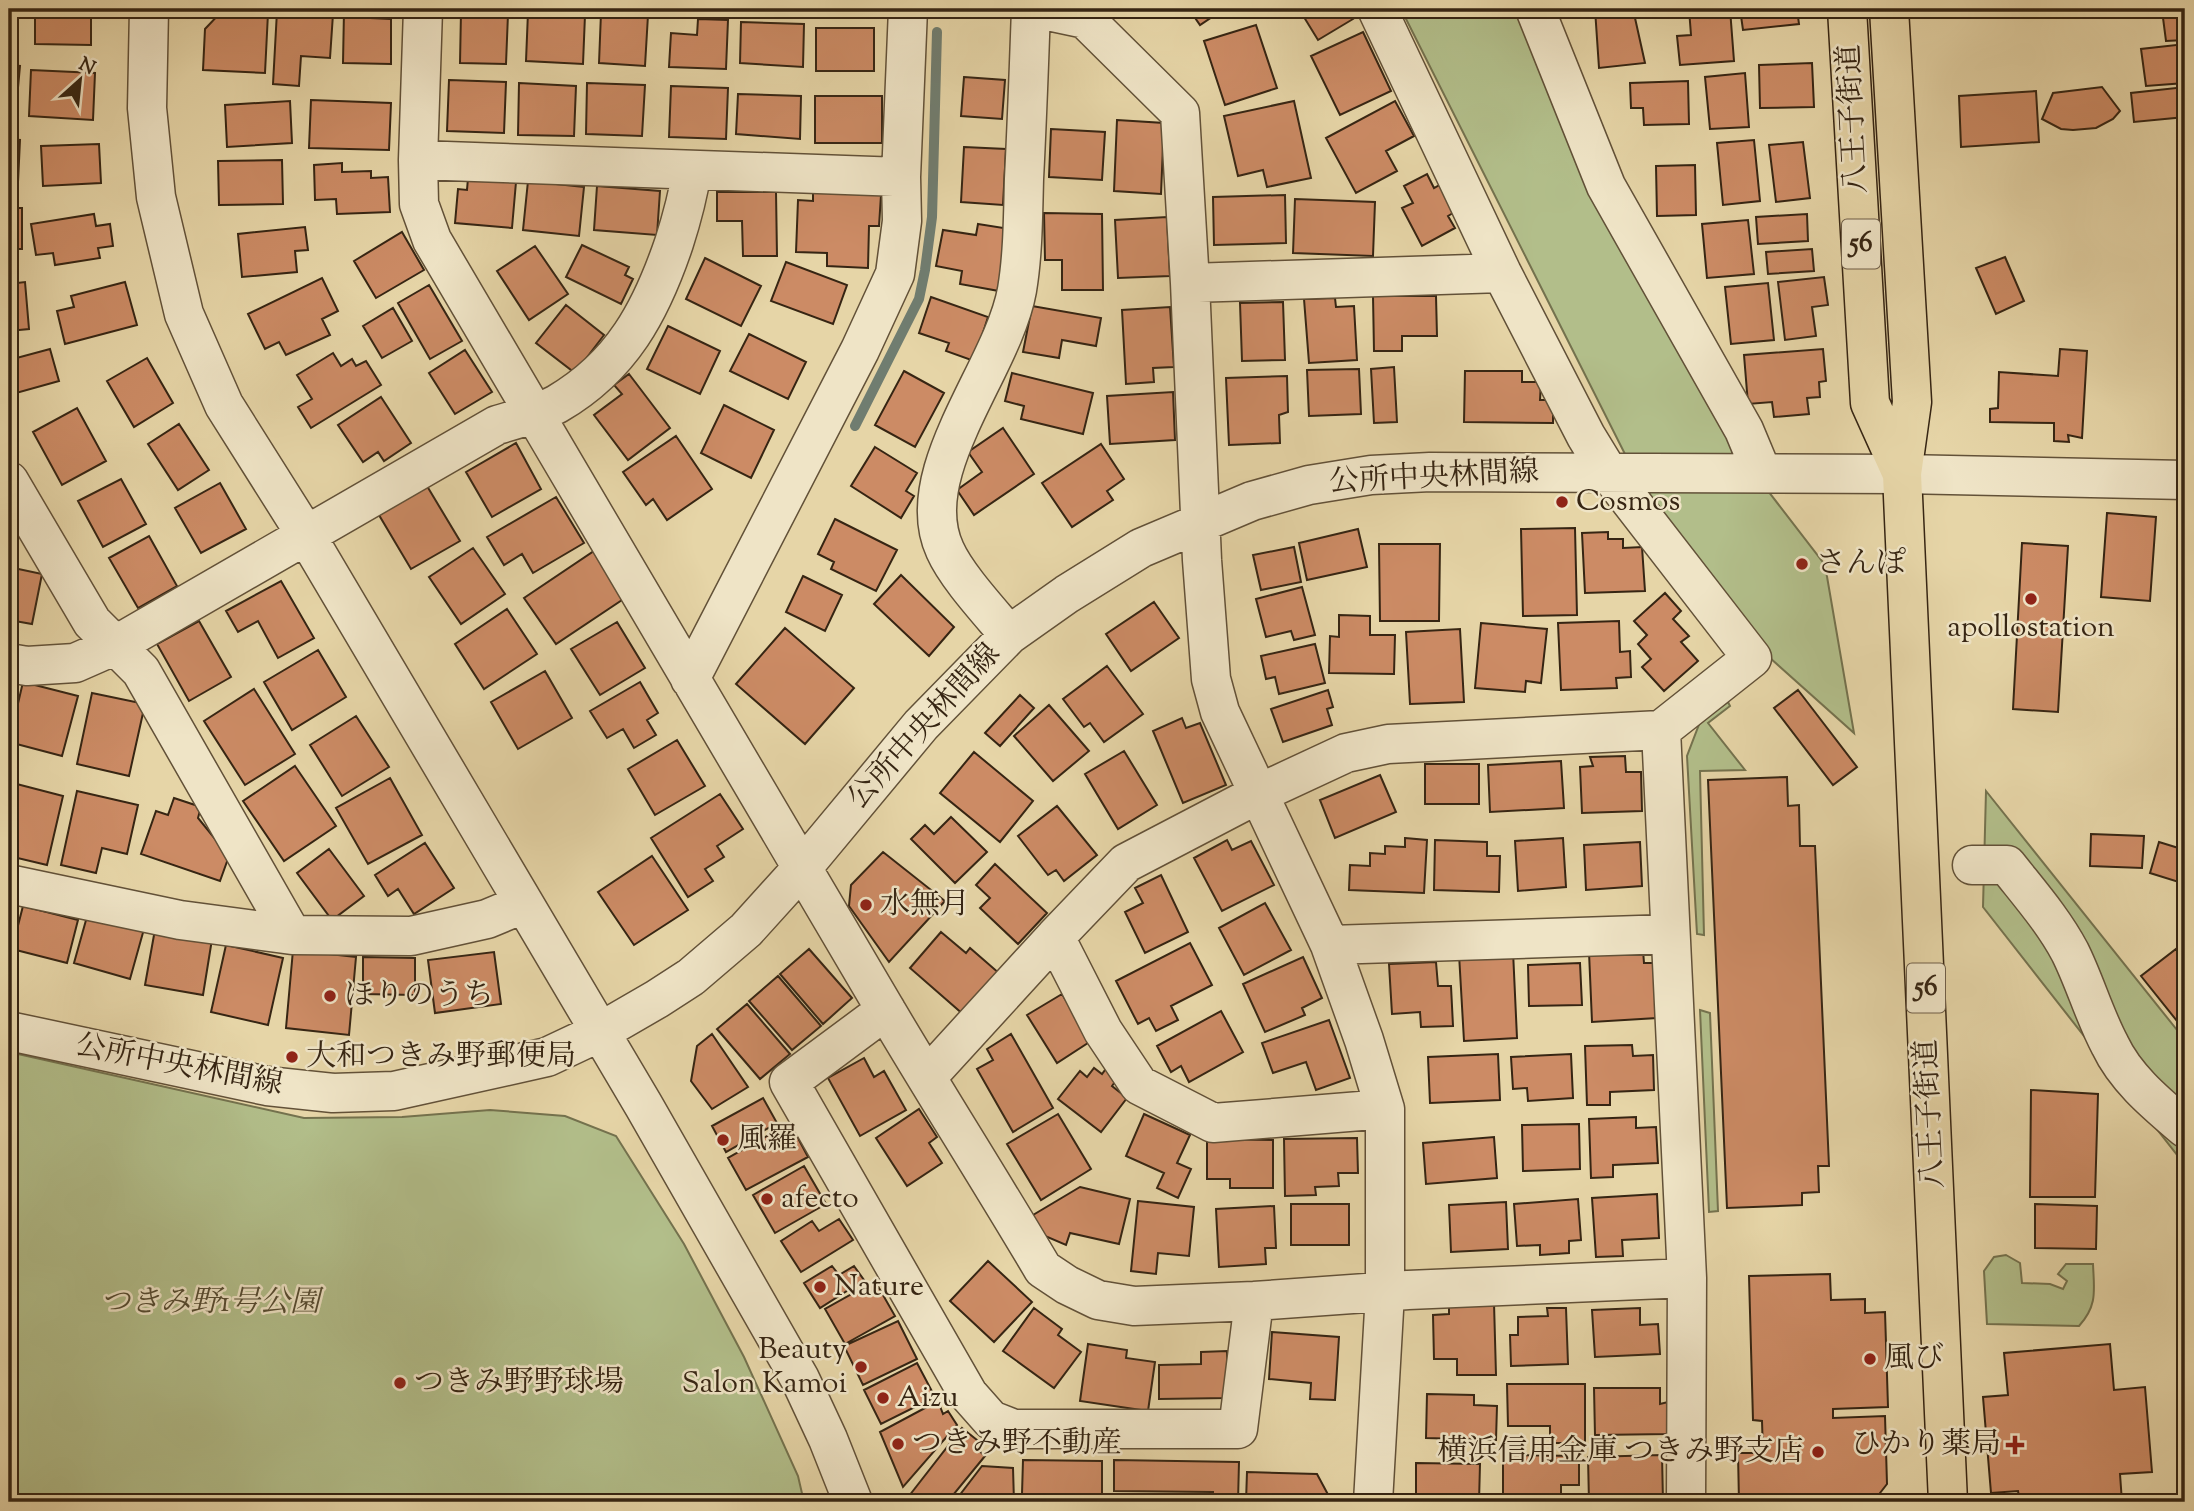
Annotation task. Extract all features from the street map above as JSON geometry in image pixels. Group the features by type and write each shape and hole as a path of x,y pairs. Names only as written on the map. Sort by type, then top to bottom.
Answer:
{"main road":[{"name":"八王子街道","path":"1847,9 1870,403 1902,474"},
{"name":"八王子街道","path":"1889,9 1912,402 1902,474 1948,1502"}],"street":[{"path":"149,9 147,108 156,197 184,314 224,405 306,535 600,1032 800,1379 828,1438 853,1502"},
{"path":"423,9 419,204 432,240 886,1010 1043,1269 1067,1285 1098,1300 1134,1306 1687,1278"},
{"path":"690,679 860,350 895,274 902,221 901,177 908,9"},
{"path":"1009,635 974,593 945,550 938,524 938,489 945,460 998,349 1017,292 1022,236 1031,9"},
{"path":"1038,9 1085,19 1180,113 1200,521 1211,679 1220,712 1330,945 1385,1109 1385,1293 1373,1502"},
{"path":"927,1077 1126,863 1260,793 1346,753 1388,744 1661,730 1752,658 1608,472 1502,273 1377,9"},
{"path":"1535,9 1606,186 1740,421 1762,473"},
{"path":"418,160 901,177"},
{"path":"9,663 27,666 75,663 116,645 497,425 557,404 598,374 624,346 643,319 669,258 688,199 692,170"},
{"path":"1190,283 1502,273"},
{"name":"公所中央林間線","path":"9,1031 267,1086 333,1093 394,1091 547,1057 600,1032 691,977 746,930 803,867 921,725 1009,635 1067,594 1141,548 1252,501 1308,485 1371,475 1430,472 1902,474 2185,480"},
{"path":"9,481 92,622 141,671 292,935"},
{"path":"1661,730 1687,1278 1686,1502"},
{"path":"1972,864 2007,865 2054,924 2070,953 2110,1047 2157,1105 2185,1128"},
{"path":"9,884 180,920 292,935 411,936 487,919 523,904"},
{"path":"1330,945 1670,934"},
{"path":"1055,937 1103,1031 1139,1085 1213,1123 1385,1109"},
{"path":"886,1010 789,1082 968,1394 991,1420 1014,1429 1238,1429 1254,1301"}],"green space":[{"path":"1401,9 1521,9 1755,474 1825,565 1854,733 1751,641 1635,474"},
{"path":"1728,702 1730,706 1708,723 1745,770 1700,771 1704,935 1697,934 1687,756 1700,722"},
{"path":"1986,791 2185,1040 2185,1165 1983,907"},
{"path":"1700,1010 1710,1013 1718,1211 1709,1212"},
{"name":"つきみ野1号公園","path":"9,1052 304,1118 402,1117 490,1110 565,1116 616,1136 684,1244 744,1357 798,1476 804,1502 9,1502"},
{"path":"2006,1255 2020,1263 2022,1283 2050,1284 2063,1289 2067,1281 2058,1274 2066,1264 2093,1264 2092,1304 2079,1326 1987,1324 1984,1271 1994,1257"}],"building":[{"path":"35,9 91,9 91,45 35,44"},
{"path":"1189,9 1224,9 1200,25"},
{"path":"1299,9 1347,9 1353,19 1318,40"},
{"path":"1595,9 1633,9 1645,63 1599,68"},
{"path":"1689,9 1730,9 1734,61 1680,65 1677,36 1691,35"},
{"path":"1740,9 1797,9 1799,24 1743,30"},
{"path":"222,11 268,13 265,73 203,70 205,29"},
{"path":"277,11 333,14 330,58 301,56 299,86 273,84"},
{"path":"344,11 371,12 371,18 391,19 391,64 343,63"},
{"path":"461,12 508,14 506,64 460,63"},
{"path":"528,12 585,15 583,64 526,61"},
{"path":"601,13 648,15 645,66 599,63"},
{"path":"2185,16 2185,40 2166,41 2163,18"},
{"path":"698,19 728,20 726,69 669,67 671,33 697,35"},
{"path":"741,22 804,24 803,67 740,63"},
{"path":"1256,25 1277,88 1225,105 1204,41"},
{"path":"816,28 874,28 874,71 816,71"},
{"path":"1363,32 1391,91 1340,115 1311,56"},
{"path":"2185,44 2185,83 2146,86 2141,49"},
{"path":"1812,63 1814,107 1760,108 1759,65"},
{"path":"9,65 20,66 16,109 9,108"},
{"path":"31,70 95,73 93,120 29,116"},
{"path":"1745,73 1749,127 1710,129 1705,77"},
{"path":"964,77 1005,80 1002,119 961,116"},
{"path":"449,80 506,82 504,133 447,131"},
{"path":"1688,81 1689,124 1644,125 1643,108 1631,108 1630,83"},
{"path":"519,83 576,86 574,136 518,135"},
{"path":"587,83 645,85 642,136 586,134"},
{"path":"671,86 728,88 726,139 669,137"},
{"path":"2102,87 2120,111 2113,119 2096,128 2073,130 2061,129 2042,119 2053,93"},
{"path":"2185,87 2185,117 2134,122 2131,93"},
{"path":"2036,91 2039,142 1961,147 1959,96"},
{"path":"738,94 801,96 800,139 736,134"},
{"path":"815,96 882,96 882,143 815,143"},
{"path":"311,100 391,103 389,150 309,148"},
{"path":"290,101 292,143 227,147 225,105"},
{"path":"1294,101 1311,178 1267,187 1263,170 1238,176 1224,116"},
{"path":"1395,101 1414,136 1386,151 1397,171 1356,193 1326,138"},
{"path":"1117,120 1164,123 1161,194 1114,191"},
{"path":"1051,129 1105,132 1102,180 1049,177"},
{"path":"9,139 20,140 18,182 9,182"},
{"path":"1754,140 1760,201 1723,205 1717,143"},
{"path":"1803,142 1810,198 1776,202 1769,145"},
{"path":"99,144 101,183 43,186 41,146"},
{"path":"964,147 1006,149 1003,205 961,202"},
{"path":"282,160 283,204 219,205 218,161"},
{"path":"342,163 342,172 371,171 371,178 388,177 390,212 337,214 336,199 315,200 314,165"},
{"path":"1695,165 1696,215 1657,216 1656,166"},
{"path":"1427,174 1434,188 1443,183 1458,210 1448,216 1455,228 1422,246 1402,208 1413,203 1404,186"},
{"path":"468,178 516,182 512,228 455,223 458,189 467,190"},
{"path":"528,181 584,187 579,236 523,230"},
{"path":"597,186 660,191 657,235 594,230"},
{"path":"717,192 776,192 777,256 743,256 742,221 717,221"},
{"path":"813,192 881,195 879,226 869,226 868,268 827,266 827,253 796,252 798,200 813,201"},
{"path":"1285,195 1286,243 1214,245 1213,197"},
{"path":"1295,199 1375,202 1373,256 1293,253"},
{"path":"9,208 22,208 22,249 9,249"},
{"path":"1044,213 1102,214 1103,290 1062,290 1062,260 1045,260"},
{"path":"94,214 96,226 110,224 113,246 98,248 100,258 55,265 53,253 36,255 31,224"},
{"path":"1807,214 1808,241 1758,244 1756,217"},
{"path":"1167,217 1170,276 1118,278 1115,220"},
{"path":"1748,220 1754,274 1707,278 1702,224"},
{"path":"978,224 1010,229 999,291 960,284 962,271 936,266 943,230 976,235"},
{"path":"305,227 308,250 295,251 297,272 242,277 238,234"},
{"path":"402,232 424,270 376,298 354,261"},
{"path":"582,245 629,267 625,275 633,279 621,304 566,277"},
{"path":"535,246 568,294 529,320 497,271"},
{"path":"1812,249 1814,271 1768,274 1766,252"},
{"path":"2005,257 2024,301 1996,314 1976,268"},
{"path":"705,258 761,286 741,326 686,299"},
{"path":"786,262 847,285 833,324 771,301"},
{"path":"1824,277 1828,305 1812,307 1816,336 1785,340 1778,282"},
{"path":"322,278 338,311 322,319 330,335 286,355 279,342 265,349 248,314"},
{"path":"25,282 29,329 9,331 9,284"},
{"path":"125,282 137,325 65,344 57,311 74,307 71,296"},
{"path":"1768,283 1774,340 1731,344 1725,287"},
{"path":"429,285 462,341 430,359 398,303"},
{"path":"1373,296 1436,296 1437,336 1402,336 1402,351 1374,351"},
{"path":"931,297 988,317 974,361 946,351 949,343 919,333"},
{"path":"1335,298 1336,307 1354,306 1357,360 1309,363 1304,299"},
{"path":"1283,302 1285,360 1242,361 1240,303"},
{"path":"566,305 604,335 575,373 536,343"},
{"path":"1032,306 1101,318 1096,346 1062,340 1059,358 1023,352"},
{"path":"1170,307 1174,367 1153,368 1154,382 1126,384 1122,310"},
{"path":"393,308 412,341 382,358 363,326"},
{"path":"668,326 720,351 700,394 647,369"},
{"path":"749,334 806,362 788,399 730,371"},
{"path":"50,349 59,381 9,395 9,360"},
{"path":"1823,349 1826,381 1819,382 1820,397 1807,398 1809,414 1774,417 1772,402 1748,404 1744,355"},
{"path":"2060,349 2087,351 2082,438 2068,435 2069,442 2054,441 2054,423 1990,422 1990,409 1998,408 1999,372 2058,376"},
{"path":"465,350 492,392 455,414 429,373"},
{"path":"333,353 341,366 352,359 356,366 366,361 381,385 311,428 298,407 312,399 297,375"},
{"path":"147,358 173,403 134,427 107,381"},
{"path":"1394,367 1397,422 1374,423 1371,369"},
{"path":"1359,369 1361,414 1309,416 1307,370"},
{"path":"904,371 944,393 915,447 875,425"},
{"path":"1465,371 1522,371 1522,382 1541,382 1540,400 1553,400 1553,423 1464,422"},
{"path":"1012,373 1093,393 1083,434 1021,419 1024,406 1005,401"},
{"path":"629,374 670,428 628,460 594,415 622,394 614,385"},
{"path":"1287,376 1288,412 1279,415 1280,443 1229,445 1226,378"},
{"path":"1173,392 1175,440 1110,444 1107,396"},
{"path":"381,397 411,443 384,461 378,452 363,462 338,425"},
{"path":"724,405 774,430 751,478 701,453"},
{"path":"77,408 106,461 62,485 33,432"},
{"path":"179,424 209,470 178,490 148,444"},
{"path":"1003,428 1034,474 974,515 957,490 982,472 968,452"},
{"path":"676,436 712,489 667,520 653,499 646,505 623,472"},
{"path":"516,443 541,489 492,517 466,472"},
{"path":"1101,444 1124,479 1107,491 1113,500 1072,527 1042,483"},
{"path":"875,447 917,473 906,491 914,496 901,518 851,486"},
{"path":"121,479 146,524 103,547 78,501"},
{"path":"220,483 246,529 201,553 175,508"},
{"path":"427,486 460,541 411,569 379,515"},
{"path":"556,497 584,543 533,573 522,554 504,565 487,537"},
{"path":"2107,513 2156,517 2150,601 2101,597"},
{"path":"835,519 897,550 876,591 831,569 834,562 818,554"},
{"path":"1575,528 1577,615 1523,616 1521,529"},
{"path":"1358,529 1367,567 1307,580 1299,543"},
{"path":"1608,532 1608,539 1623,539 1623,548 1642,547 1645,591 1585,593 1582,533"},
{"path":"149,536 177,586 138,608 109,558"},
{"path":"2022,543 2068,546 2058,712 2013,709"},
{"path":"1379,544 1440,544 1439,621 1380,621"},
{"path":"1294,547 1301,582 1261,590 1253,555"},
{"path":"473,548 505,594 461,624 429,577"},
{"path":"594,551 625,598 556,644 524,598"},
{"path":"9,567 42,574 32,624 9,620"},
{"path":"901,575 954,627 929,656 874,604"},
{"path":"803,576 842,595 825,631 786,612"},
{"path":"281,581 314,638 278,658 258,621 238,632 226,611"},
{"path":"1302,587 1315,635 1294,640 1291,631 1266,637 1256,599"},
{"path":"1665,593 1681,611 1673,619 1689,636 1681,642 1698,661 1664,691 1642,667 1651,659 1638,644 1647,635 1634,621"},
{"path":"1154,602 1179,638 1131,671 1106,634"},
{"path":"507,609 537,654 484,689 455,644"},
{"path":"1339,615 1370,616 1370,635 1395,635 1394,674 1329,673 1330,636 1339,637"},
{"path":"199,621 231,677 189,701 157,644"},
{"path":"1619,621 1620,652 1630,651 1631,677 1616,678 1617,688 1561,690 1558,623"},
{"path":"617,622 645,668 600,695 571,649"},
{"path":"1481,623 1547,629 1541,683 1526,681 1525,692 1475,688"},
{"path":"785,628 854,688 805,744 736,684"},
{"path":"1460,629 1464,702 1410,704 1406,632"},
{"path":"1315,644 1325,683 1279,694 1275,677 1266,679 1261,656"},
{"path":"318,650 346,697 292,730 264,682"},
{"path":"1107,666 1143,714 1104,742 1090,723 1084,727 1063,699"},
{"path":"545,671 572,718 518,749 491,702"},
{"path":"23,682 78,696 62,756 9,742"},
{"path":"640,682 658,713 647,720 656,735 634,748 623,729 607,738 590,711"},
{"path":"254,689 295,754 245,785 204,721"},
{"path":"1328,690 1333,707 1327,709 1332,725 1283,742 1271,709"},
{"path":"1798,690 1857,767 1833,785 1774,708"},
{"path":"92,693 145,704 129,776 77,764"},
{"path":"1020,695 1034,708 1000,746 985,733"},
{"path":"1049,705 1089,751 1053,781 1014,736"},
{"path":"356,716 389,767 342,796 310,745"},
{"path":"1182,718 1186,728 1200,723 1226,785 1183,803 1153,731"},
{"path":"677,740 705,786 655,815 628,769"},
{"path":"1124,751 1157,805 1118,829 1085,774"},
{"path":"974,752 1033,801 1000,842 940,793"},
{"path":"1625,756 1626,772 1641,772 1642,811 1582,813 1580,767 1593,766 1590,757"},
{"path":"1561,761 1564,808 1490,812 1488,765"},
{"path":"1425,764 1479,764 1479,804 1425,804"},
{"path":"295,766 336,826 284,861 243,801"},
{"path":"1380,775 1396,812 1335,838 1320,800"},
{"path":"1787,777 1788,806 1799,805 1800,846 1815,846 1829,1166 1818,1166 1819,1192 1802,1193 1802,1205 1727,1208 1708,780"},
{"path":"390,778 422,835 368,864 336,808"},
{"path":"9,782 63,796 47,865 9,856"},
{"path":"77,791 138,805 127,854 102,848 96,873 61,865"},
{"path":"720,794 743,829 717,846 724,857 705,869 713,881 688,897 651,838"},
{"path":"174,798 201,807 198,818 229,856 220,881 141,854 156,811 168,815"},
{"path":"1057,806 1097,855 1064,881 1056,870 1048,875 1018,836"},
{"path":"951,817 987,852 955,883 911,839 925,825 934,834"},
{"path":"2091,834 2144,836 2142,868 2090,866"},
{"path":"1405,838 1427,840 1424,893 1349,890 1350,865 1370,866 1370,853 1385,854 1385,846 1405,847"},
{"path":"1563,838 1566,887 1518,891 1515,841"},
{"path":"1227,840 1232,850 1251,841 1274,885 1222,911 1194,858"},
{"path":"1435,840 1487,842 1487,856 1500,856 1499,892 1434,890"},
{"path":"1640,842 1642,886 1586,890 1584,845"},
{"path":"2159,842 2185,850 2185,884 2150,873"},
{"path":"425,843 454,888 414,914 398,889 388,896 375,875"},
{"path":"329,849 364,896 332,920 297,873"},
{"path":"883,852 945,901 889,962 849,906 851,885"},
{"path":"652,856 688,910 634,945 598,892"},
{"path":"995,864 1047,913 1018,944 980,908 990,898 976,885"},
{"path":"1161,875 1188,932 1145,953 1125,912 1143,903 1135,888"},
{"path":"1265,903 1291,950 1244,975 1219,928"},
{"path":"23,906 78,920 67,963 12,949"},
{"path":"88,913 144,929 130,979 74,963"},
{"path":"156,924 213,933 203,995 145,985"},
{"path":"941,932 966,953 970,948 1000,974 964,1015 910,968"},
{"path":"1190,943 1212,985 1171,1006 1178,1020 1156,1031 1149,1018 1138,1024 1116,981"},
{"path":"226,945 283,958 268,1025 211,1012"},
{"path":"809,949 852,998 823,1024 780,974"},
{"path":"2176,949 2185,961 2185,1031 2141,976"},
{"path":"293,950 356,957 349,1035 286,1028"},
{"path":"1643,950 1644,963 1654,963 1657,1018 1592,1022 1589,952"},
{"path":"1513,951 1517,1038 1464,1041 1459,954"},
{"path":"494,952 501,1004 435,1013 428,960"},
{"path":"363,957 415,958 415,995 363,994"},
{"path":"1303,957 1322,998 1302,1008 1305,1015 1265,1032 1243,984"},
{"path":"1436,962 1438,986 1451,986 1453,1026 1421,1027 1420,1012 1392,1014 1389,964"},
{"path":"1580,963 1582,1005 1529,1006 1528,965"},
{"path":"778,976 821,1026 792,1050 749,1001"},
{"path":"1062,994 1091,1041 1057,1063 1027,1015"},
{"path":"747,1004 790,1054 760,1079 717,1029"},
{"path":"1221,1011 1243,1052 1189,1082 1181,1066 1171,1072 1157,1046"},
{"path":"1329,1020 1350,1078 1316,1090 1306,1062 1273,1073 1262,1043"},
{"path":"712,1034 748,1087 712,1109 691,1081 697,1046"},
{"path":"1011,1034 1053,1108 1013,1132 977,1069 993,1060 987,1049"},
{"path":"1632,1045 1633,1056 1653,1055 1654,1090 1610,1092 1610,1105 1587,1105 1585,1046"},
{"path":"1498,1054 1500,1100 1430,1103 1428,1057"},
{"path":"1571,1054 1573,1098 1528,1101 1527,1088 1513,1089 1511,1057"},
{"path":"864,1058 874,1077 884,1071 906,1110 860,1136 828,1078"},
{"path":"1108,1066 1120,1075 1112,1086 1127,1098 1101,1132 1058,1099 1080,1071 1087,1077 1094,1068 1102,1074"},
{"path":"2031,1090 2098,1094 2095,1197 2030,1197"},
{"path":"763,1098 777,1123 726,1152 712,1126"},
{"path":"919,1109 937,1137 929,1143 942,1163 907,1186 876,1138"},
{"path":"1058,1114 1091,1169 1041,1200 1007,1144"},
{"path":"1144,1114 1190,1135 1177,1163 1191,1169 1178,1198 1157,1188 1164,1173 1126,1156"},
{"path":"1636,1117 1636,1128 1656,1127 1658,1163 1613,1165 1613,1177 1591,1178 1589,1119"},
{"path":"790,1123 808,1157 746,1190 728,1158"},
{"path":"1579,1124 1580,1169 1523,1171 1522,1125"},
{"path":"1494,1137 1497,1178 1426,1184 1423,1143"},
{"path":"1357,1138 1358,1173 1338,1173 1339,1186 1315,1187 1316,1195 1285,1196 1284,1139"},
{"path":"1207,1139 1273,1140 1273,1188 1230,1188 1230,1179 1207,1179"},
{"path":"804,1166 826,1204 775,1233 753,1195"},
{"path":"1080,1187 1130,1199 1119,1244 1070,1233 1066,1245 1038,1233 1028,1218"},
{"path":"1657,1194 1659,1238 1622,1240 1623,1256 1596,1257 1592,1198"},
{"path":"1578,1199 1581,1240 1569,1241 1569,1253 1540,1255 1540,1245 1517,1246 1514,1204"},
{"path":"1138,1201 1194,1207 1189,1256 1158,1253 1156,1274 1131,1271"},
{"path":"1506,1202 1508,1249 1451,1252 1449,1205"},
{"path":"1291,1204 1349,1204 1349,1245 1291,1245"},
{"path":"2035,1204 2097,1206 2096,1249 2035,1248"},
{"path":"1274,1206 1276,1248 1265,1248 1266,1264 1219,1267 1216,1209"},
{"path":"839,1219 853,1240 801,1272 781,1241 812,1221 819,1231"},
{"path":"988,1261 1032,1302 994,1342 950,1301"},
{"path":"832,1266 839,1275 854,1266 864,1280 820,1308 804,1283"},
{"path":"1830,1274 1831,1300 1865,1299 1865,1313 1885,1312 1888,1407 1833,1409 1833,1418 1885,1416 1887,1484 1873,1502 1739,1502 1738,1453 1763,1453 1762,1421 1753,1420 1749,1276"},
{"path":"875,1281 895,1316 845,1344 825,1309"},
{"path":"1494,1303 1496,1375 1457,1375 1457,1359 1434,1359 1433,1315 1449,1314 1449,1305"},
{"path":"1034,1308 1062,1329 1058,1335 1081,1352 1054,1388 1003,1351"},
{"path":"1547,1308 1566,1308 1568,1364 1511,1366 1510,1335 1518,1335 1518,1317 1548,1316"},
{"path":"1640,1308 1640,1325 1658,1324 1660,1354 1595,1357 1592,1310"},
{"path":"898,1321 917,1359 863,1385 844,1346"},
{"path":"1272,1332 1339,1337 1335,1400 1310,1399 1311,1383 1269,1379"},
{"path":"1088,1344 1127,1350 1126,1358 1155,1362 1148,1411 1080,1401"},
{"path":"2110,1344 2114,1390 2145,1387 2152,1472 2120,1474 2122,1502 2020,1502 2018,1491 1991,1493 1983,1397 2008,1395 2004,1353"},
{"path":"1227,1351 1228,1398 1159,1399 1159,1365 1201,1364 1201,1352"},
{"path":"917,1363 935,1397 881,1424 864,1390"},
{"path":"1507,1384 1585,1384 1585,1443 1550,1443 1550,1426 1508,1426"},
{"path":"1594,1388 1660,1388 1660,1404 1668,1402 1669,1434 1595,1435"},
{"path":"1427,1394 1474,1395 1474,1405 1497,1406 1496,1440 1426,1438"},
{"path":"938,1401 943,1414 948,1411 957,1425 903,1487 880,1432"},
{"path":"962,1428 982,1444 977,1449 985,1456 953,1495 954,1502 917,1502 909,1496"},
{"path":"1503,1455 1579,1456 1579,1485 1561,1485 1561,1502 1503,1502"},
{"path":"1662,1455 1663,1502 1589,1502 1588,1457"},
{"path":"1023,1460 1102,1461 1102,1495 1022,1494"},
{"path":"1114,1460 1239,1462 1238,1502 1213,1502 1213,1492 1114,1491"},
{"path":"1416,1463 1480,1464 1479,1502 1416,1502"},
{"path":"982,1466 1013,1468 1014,1502 960,1502 959,1496"},
{"path":"1247,1472 1317,1474 1332,1502 1246,1502"}],"waterway":[{"path":"855,426 919,299 932,217 937,32"}],"place":[{"name":"Cosmos","path":"1562,502"},
{"name":"さんぽ","path":"1802,564"},
{"name":"apollostation","path":"2031,599"},
{"name":"水無月","path":"866,905"},
{"name":"ほりのうち","path":"330,996"},
{"name":"大和つきみ野郵便局","path":"292,1057"},
{"name":"風羅","path":"723,1140"},
{"name":"afecto","path":"767,1199"},
{"name":"Nature","path":"820,1287"},
{"name":"風び","path":"1870,1359"},
{"name":"Beauty Salon Kamoi","path":"861,1367"},
{"name":"つきみ野野球場","path":"400,1383"},
{"name":"Aizu","path":"883,1398"},
{"name":"つきみ野不動産","path":"898,1444"},
{"name":"ひかり薬局","path":"2015,1445"},
{"name":"横浜信用金庫 つきみ野支店","path":"1818,1452"}]}
